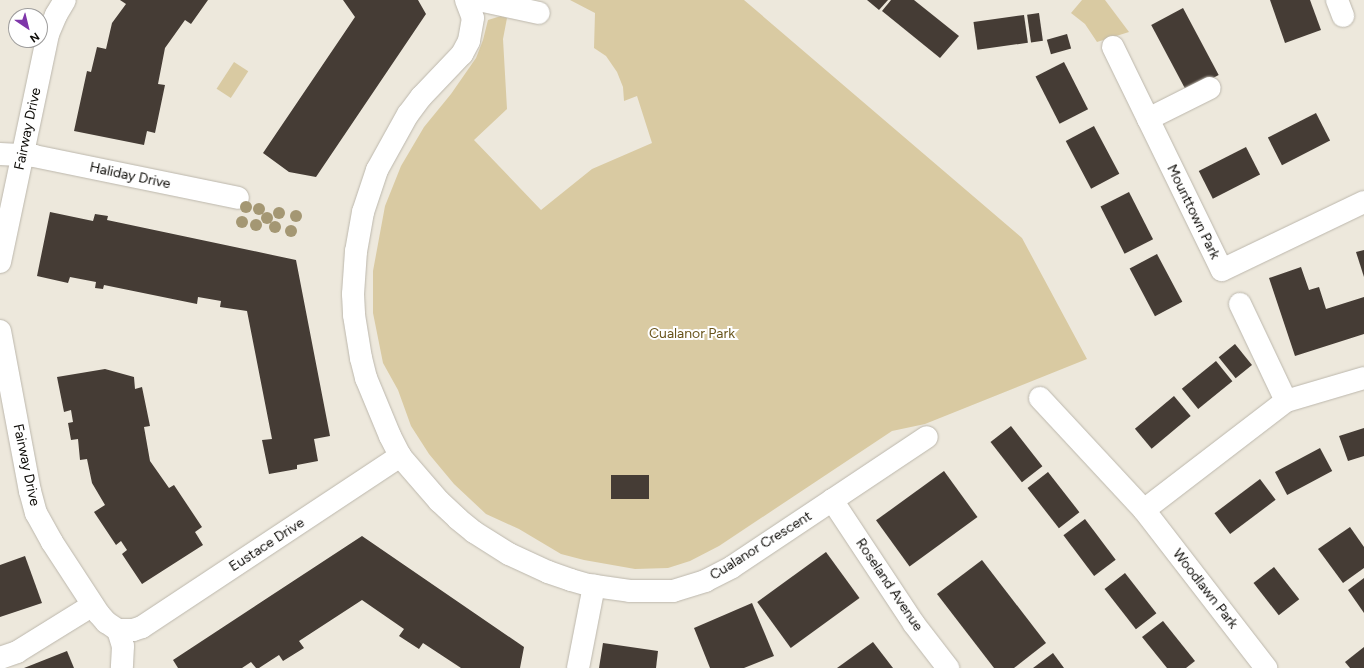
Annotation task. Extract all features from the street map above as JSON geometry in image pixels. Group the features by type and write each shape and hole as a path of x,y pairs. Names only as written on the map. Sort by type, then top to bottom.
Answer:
{"street":[{"name":"Fairway Drive","path":"0,262 48,34 56,15 65,0"},
{"name":"Cualanor Crescent","path":"466,0 473,18 469,42 462,54 421,97 408,114 386,150 365,201 356,251 353,294 354,316 361,358 376,404 400,456 439,501 458,519 480,536 528,564 571,580 594,586 651,592 673,591 694,586 732,567 927,437"},
{"path":"480,0 539,13"},
{"name":"Mounttown Park","path":"1113,47 1222,270 1364,202"},
{"path":"1148,119 1210,88"},
{"name":"Haliday Drive","path":"0,154 22,155 53,160 238,198"},
{"path":"1240,304 1286,401"},
{"name":"Fairway Drive","path":"0,331 5,383 36,513 52,542 93,605 106,622 125,630"},
{"path":"1144,510 1286,401 1364,378"},
{"name":"Woodlawn Park","path":"1040,398 1144,510 1266,668"},
{"name":"Eustace Drive","path":"125,630 142,627 400,456"},
{"name":"Roseland Avenue","path":"832,500 914,624 948,668"},
{"path":"578,668 594,586"},
{"path":"0,658 17,652 93,605"},
{"path":"122,668 125,630"}],"green space":[{"name":"Cualanor Park","path":"570,0 744,0 1022,238 1087,359 925,424 892,431 719,546 690,561 668,568 635,569 584,560 561,554 519,529 486,514 454,484 429,454 411,426 398,390 383,363 373,313 373,271 385,206 401,166 424,127 451,94 476,58 483,40 488,20 501,16 507,18 503,39 507,109 474,140 541,210 592,169 652,143 637,96 624,101 623,87 617,72 606,56 594,48 595,13"},
{"path":"1082,0 1105,0 1129,32 1097,42 1085,24 1071,13"},
{"path":"234,62 248,71 231,98 217,89"}],"building":[{"path":"120,0 208,0 191,24 185,20 165,48 158,84 165,85 155,133 147,131 144,145 74,131 87,71 91,72 97,47 106,49 112,23 126,4"},
{"path":"343,0 418,0 426,14 316,177 289,172 263,153 355,17"},
{"path":"867,0 888,0 879,10"},
{"path":"891,0 914,0 959,36 940,58 882,11"},
{"path":"1270,0 1310,0 1321,30 1285,43"},
{"path":"1183,8 1219,75 1187,92 1151,25"},
{"path":"1039,13 1043,41 1031,42 1027,15"},
{"path":"1024,15 1028,43 977,50 973,22"},
{"path":"1067,34 1071,48 1051,54 1047,40"},
{"path":"1064,62 1088,109 1060,124 1035,77"},
{"path":"1316,113 1330,141 1282,165 1268,138"},
{"path":"1094,126 1119,174 1091,189 1066,141"},
{"path":"1246,147 1260,175 1213,199 1199,171"},
{"path":"1129,192 1153,239 1125,254 1100,207"},
{"path":"50,212 93,221 95,214 108,216 107,220 296,260 330,436 314,439 318,461 297,465 297,469 269,474 262,440 272,439 247,311 220,307 221,301 198,297 197,304 104,285 103,289 95,288 96,282 70,277 68,283 37,276"},
{"path":"1364,250 1364,277 1356,252"},
{"path":"1157,254 1182,302 1155,316 1130,269"},
{"path":"1301,267 1309,290 1319,287 1326,309 1364,297 1364,334 1295,356 1269,278"},
{"path":"1235,344 1252,365 1236,378 1219,357"},
{"path":"1216,361 1232,381 1198,409 1182,389"},
{"path":"105,369 134,377 135,389 142,387 150,426 144,427 150,461 169,488 174,485 202,527 195,532 203,545 142,584 122,554 127,550 121,541 116,545 94,512 105,505 92,483 87,459 80,460 78,439 71,440 68,423 73,422 71,410 64,412 57,377"},
{"path":"1174,396 1191,416 1152,449 1135,429"},
{"path":"1011,426 1042,466 1022,482 991,442"},
{"path":"1364,428 1364,456 1348,461 1339,436"},
{"path":"1320,448 1332,471 1287,495 1275,472"},
{"path":"944,471 978,517 910,566 876,520"},
{"path":"1048,472 1079,512 1059,528 1028,488"},
{"path":"611,475 649,475 649,499 611,499"},
{"path":"1260,479 1276,500 1230,534 1214,513"},
{"path":"1085,519 1116,560 1094,576 1063,535"},
{"path":"1350,527 1364,547 1364,568 1343,583 1318,549"},
{"path":"362,536 524,647 520,668 461,668 423,643 419,649 399,636 404,629 362,600 299,641 304,648 283,661 279,655 259,668 256,668 251,662 242,668 178,668 173,660"},
{"path":"826,552 860,598 791,648 757,602"},
{"path":"25,556 42,603 0,617 0,565"},
{"path":"982,560 1046,643 1014,668 994,668 937,594"},
{"path":"1274,567 1299,599 1279,615 1254,583"},
{"path":"1125,573 1156,613 1136,629 1105,589"},
{"path":"1364,578 1364,613 1348,590"},
{"path":"752,603 774,656 744,668 710,668 694,628"},
{"path":"1163,621 1195,661 1186,668 1167,668 1142,637"},
{"path":"873,642 893,668 837,668"},
{"path":"603,643 658,651 656,668 599,668"},
{"path":"1364,647 1364,668 1350,668 1345,662"},
{"path":"67,651 74,668 24,668"},
{"path":"1053,653 1064,668 1033,668"}]}
